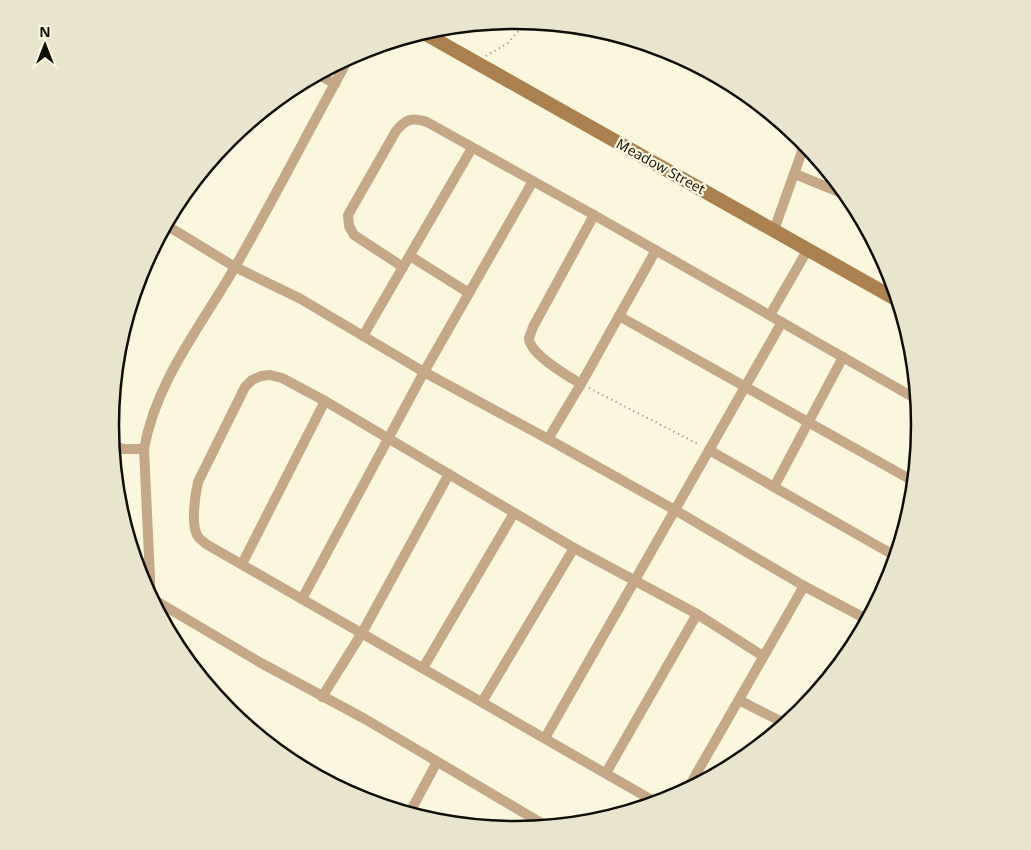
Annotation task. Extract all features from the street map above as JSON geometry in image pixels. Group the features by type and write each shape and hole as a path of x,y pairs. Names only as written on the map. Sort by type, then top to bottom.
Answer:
{"street":[{"name":"Meadow Street","path":"432,37 891,297"},
{"path":"150,579 144,449 148,427 168,378 235,267 343,68"},
{"path":"324,78 335,84"},
{"path":"403,267 354,235 347,221 348,215 389,142 403,122 408,119 417,118 594,215 911,396"},
{"path":"363,336 472,148"},
{"path":"774,230 802,152"},
{"path":"795,174 834,190"},
{"path":"302,599 424,372 532,181"},
{"path":"581,384 536,353 529,338 533,327 594,215"},
{"path":"172,228 235,267 299,298 424,372 548,438 804,586 862,617"},
{"path":"770,315 808,249"},
{"path":"548,438 581,384 656,250"},
{"path":"410,256 469,293"},
{"path":"619,316 908,478"},
{"path":"545,738 782,322"},
{"path":"774,487 843,357"},
{"path":"648,798 206,544 197,536 195,496 198,482 245,388 252,380 261,376 270,375 282,378 325,401 574,548 697,614 763,656"},
{"path":"242,564 325,401"},
{"path":"120,447 144,449"},
{"path":"709,450 891,553"},
{"path":"322,697 362,633 449,474"},
{"path":"423,668 514,513"},
{"path":"482,702 574,548"},
{"path":"694,779 804,586"},
{"path":"163,605 536,820"},
{"path":"606,773 697,614"},
{"path":"740,700 780,721"},
{"path":"412,808 437,762"}],"path":[{"path":"476,62 508,43 520,29"},
{"path":"581,384 709,450"}]}
